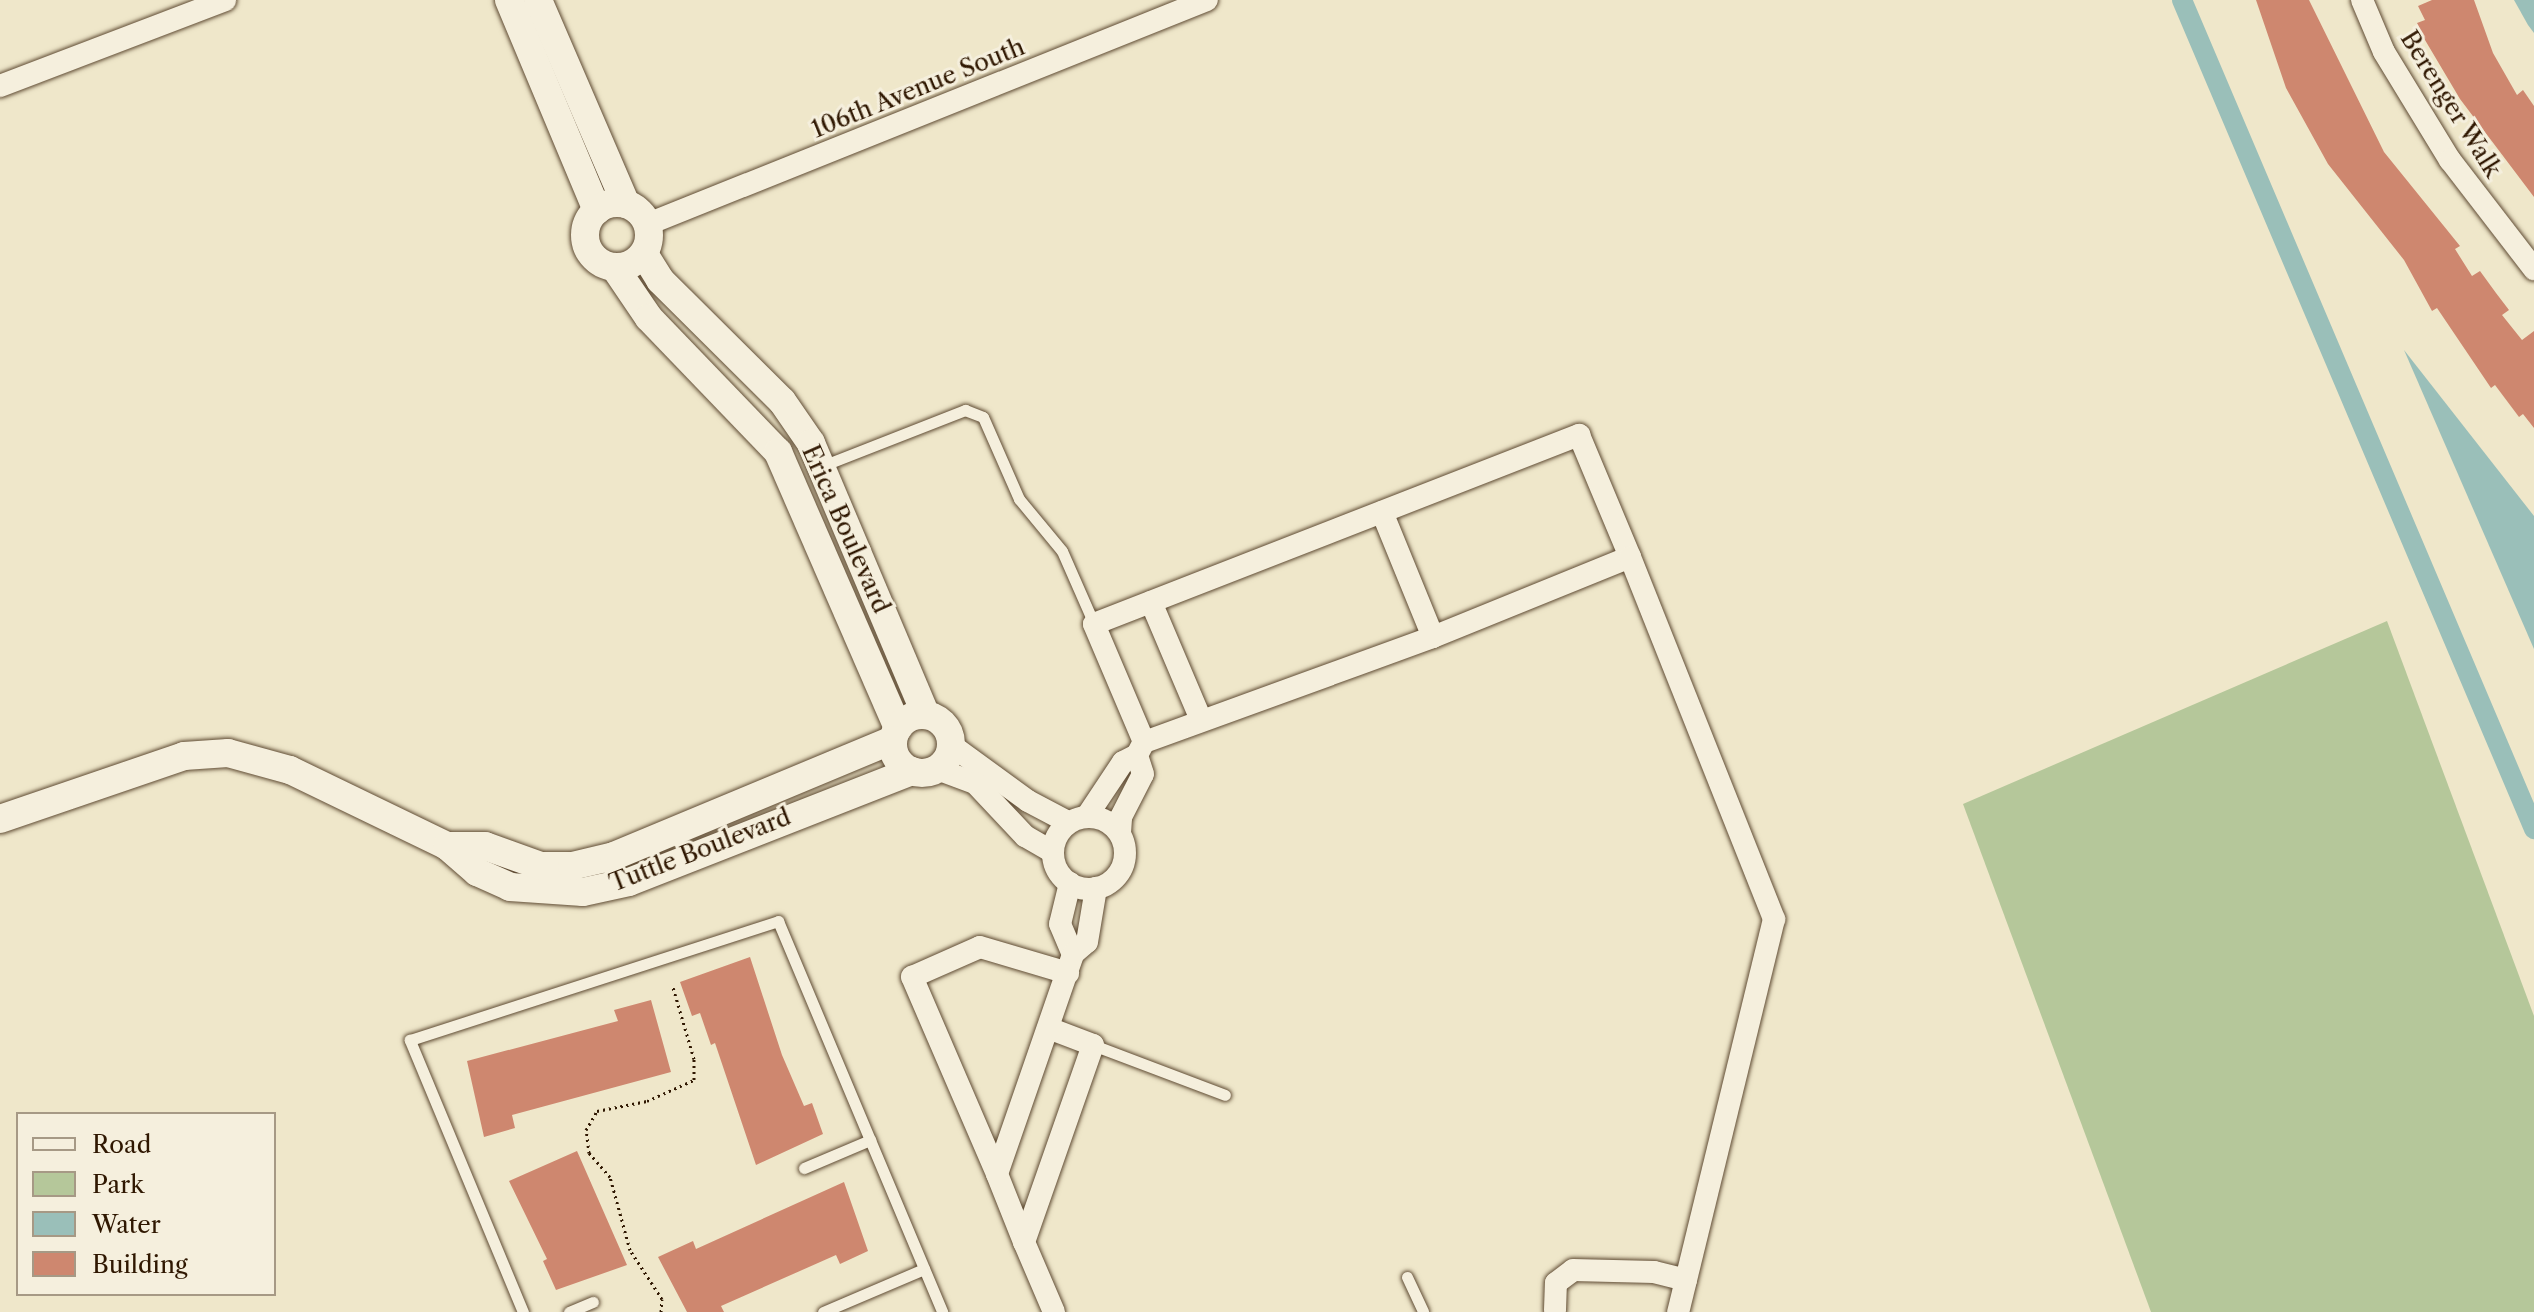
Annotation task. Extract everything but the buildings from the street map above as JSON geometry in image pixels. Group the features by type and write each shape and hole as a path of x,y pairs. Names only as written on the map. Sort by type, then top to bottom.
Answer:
{"street":[{"path":"0,86 225,0"},
{"path":"509,0 597,210"},
{"path":"538,0 626,204 648,224 644,254 615,268 589,250 586,229 597,210 626,204"},
{"name":"106th Avenue South","path":"648,224 1207,0"},
{"name":"Berenger Walk","path":"2362,0 2384,52 2450,160 2534,269"},
{"name":"Erica Boulevard","path":"615,268 649,318 778,452 896,734 897,759 933,762 943,723 926,715 821,466 782,401 660,280 644,254"},
{"path":"997,1174 1051,1029 1070,964 1087,942 1096,888 1122,869 1126,857 1120,833 1121,817 1143,774 1141,749 1094,624 1579,435 1774,919 1678,1312"},
{"path":"1382,512 1433,637"},
{"path":"1053,852 1123,762 1141,749 1201,720 1433,637 1630,557"},
{"path":"1151,602 1201,720"},
{"name":"Tuttle Boulevard","path":"447,846 485,846 541,866 572,866 614,856 896,734 910,717 926,715"},
{"name":"Tuttle Boulevard","path":"0,819 184,756 228,753 290,770 447,846 477,872 510,887 583,892 629,882 933,762"},
{"path":"933,762 1078,819 1102,818 1120,833"},
{"path":"933,762 975,783 1025,836 1053,852 1060,875 1070,883 1096,888"},
{"path":"1070,883 1060,924 1070,964"},
{"path":"1054,1312 912,977 980,947 1070,964"},
{"path":"1024,1242 1093,1045 1051,1029"},
{"path":"1559,1311 1556,1283 1573,1270 1654,1272 1686,1280"}],"lane":[{"path":"821,466 965,410 983,417 1019,499 1062,551 1094,624"},
{"path":"523,1312 410,1040 778,921 942,1312"},
{"path":"1093,1045 1225,1095"},
{"path":"804,1168 870,1140"},
{"path":"823,1312 924,1269"},
{"path":"1407,1277 1423,1312"},
{"path":"569,1312 593,1302"}],"path":[{"path":"661,1312 662,1299 630,1250 610,1177 589,1153 586,1130 597,1111 647,1101 694,1080 694,1059 673,987"}],"green space":[{"path":"2387,621 2534,1016 2534,1312 2151,1312 1963,804"}],"water":[{"path":"2514,0 2534,0 2534,33 2528,25"},
{"path":"2404,350 2534,516 2534,649"}],"waterway":[{"path":"2182,0 2534,829"}]}
